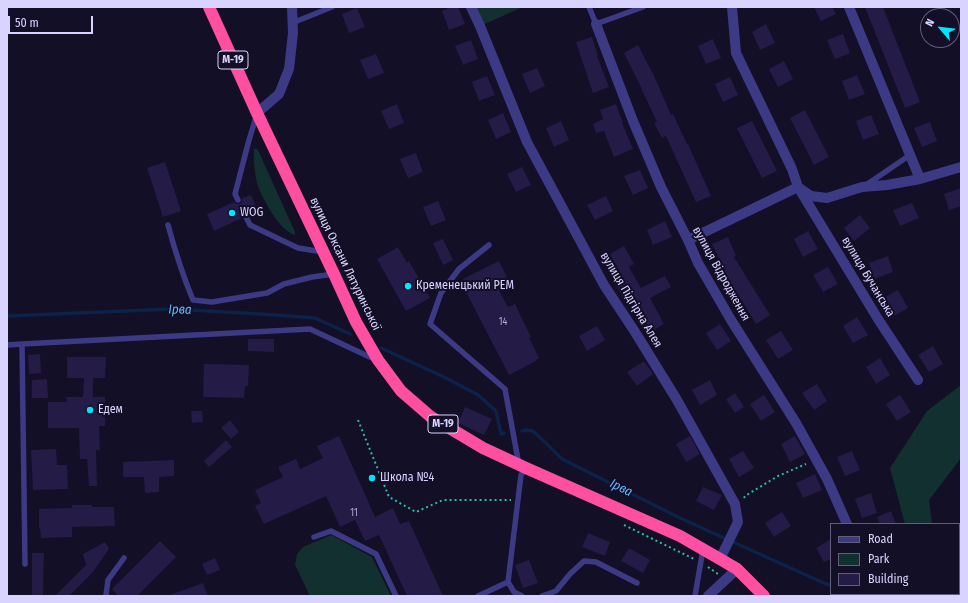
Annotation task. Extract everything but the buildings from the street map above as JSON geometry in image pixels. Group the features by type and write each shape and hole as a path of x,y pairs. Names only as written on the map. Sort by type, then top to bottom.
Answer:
{"highway":[{"name":"М-19","path":"209,7 257,113"},
{"name":"вулиця Оксани Лятуринської","path":"257,113 356,322 378,360 401,391 431,417 482,448 680,536 737,569 764,596"}],"street":[{"path":"257,113 279,94 289,69 292,33 292,7"},
{"name":"вулиця Підгірна Алея","path":"471,7 527,142 604,285 677,400 710,458 735,504 737,516"},
{"name":"вулиця Бучанська","path":"732,7 736,53 792,169 798,187 878,319 918,380"},
{"path":"849,7 920,179"},
{"name":"вулиця Відродження","path":"596,24 633,121 658,180 698,263 731,320 796,423 828,479 847,523"},
{"path":"688,240 798,187 811,196 827,198 862,187 887,185 920,179 961,167"},
{"path":"720,559 738,522 737,516"},
{"path":"708,596 737,569"}],"lane":[{"path":"292,23 332,7"},
{"path":"589,7 596,24 643,7"},
{"path":"238,200 235,194 257,113"},
{"path":"862,187 910,155"},
{"path":"246,216 250,225 298,248 324,252"},
{"path":"168,225 181,270 193,300 212,302 267,293 284,284 312,277 334,274"},
{"path":"488,245 459,269 441,293 430,324 505,389 523,467 508,582 514,592 522,596"},
{"path":"7,345 310,329 378,360"},
{"path":"22,344 25,564"},
{"path":"314,537 331,531 376,554 396,596"},
{"path":"695,596 703,549"},
{"path":"107,596 108,580 124,558"},
{"path":"542,596 556,591 570,574 584,561 596,562 637,583"},
{"path":"478,596 508,582"}],"path":[{"path":"358,420 389,497 416,512 443,500 518,500"},
{"path":"737,516 745,496 778,476 817,460"},
{"path":"618,522 701,562 726,579"}],"green space":[{"path":"472,7 523,7 480,26"},
{"path":"254,149 258,150 295,235 284,228 278,221 260,192 255,173"},
{"path":"961,385 961,458 929,500 932,523 905,523 890,468 927,411"},
{"path":"331,535 372,557 391,596 310,596 295,565 297,554 303,547"}],"waterway":[{"name":"Ірва","path":"7,316 173,309 315,318 350,334"},
{"name":"Ірва","path":"381,348 444,377 478,395 496,411 501,434 504,433"},
{"name":"Ірва","path":"522,431 533,431 562,459 678,517 726,539"},
{"name":"Ірва","path":"733,542 830,585"}],"place":[{"name":"WOG","path":"232,213"},
{"name":"Кременецький РЕМ","path":"408,286"},
{"name":"Едем","path":"90,410"},
{"name":"Школа №4","path":"372,478"}]}
